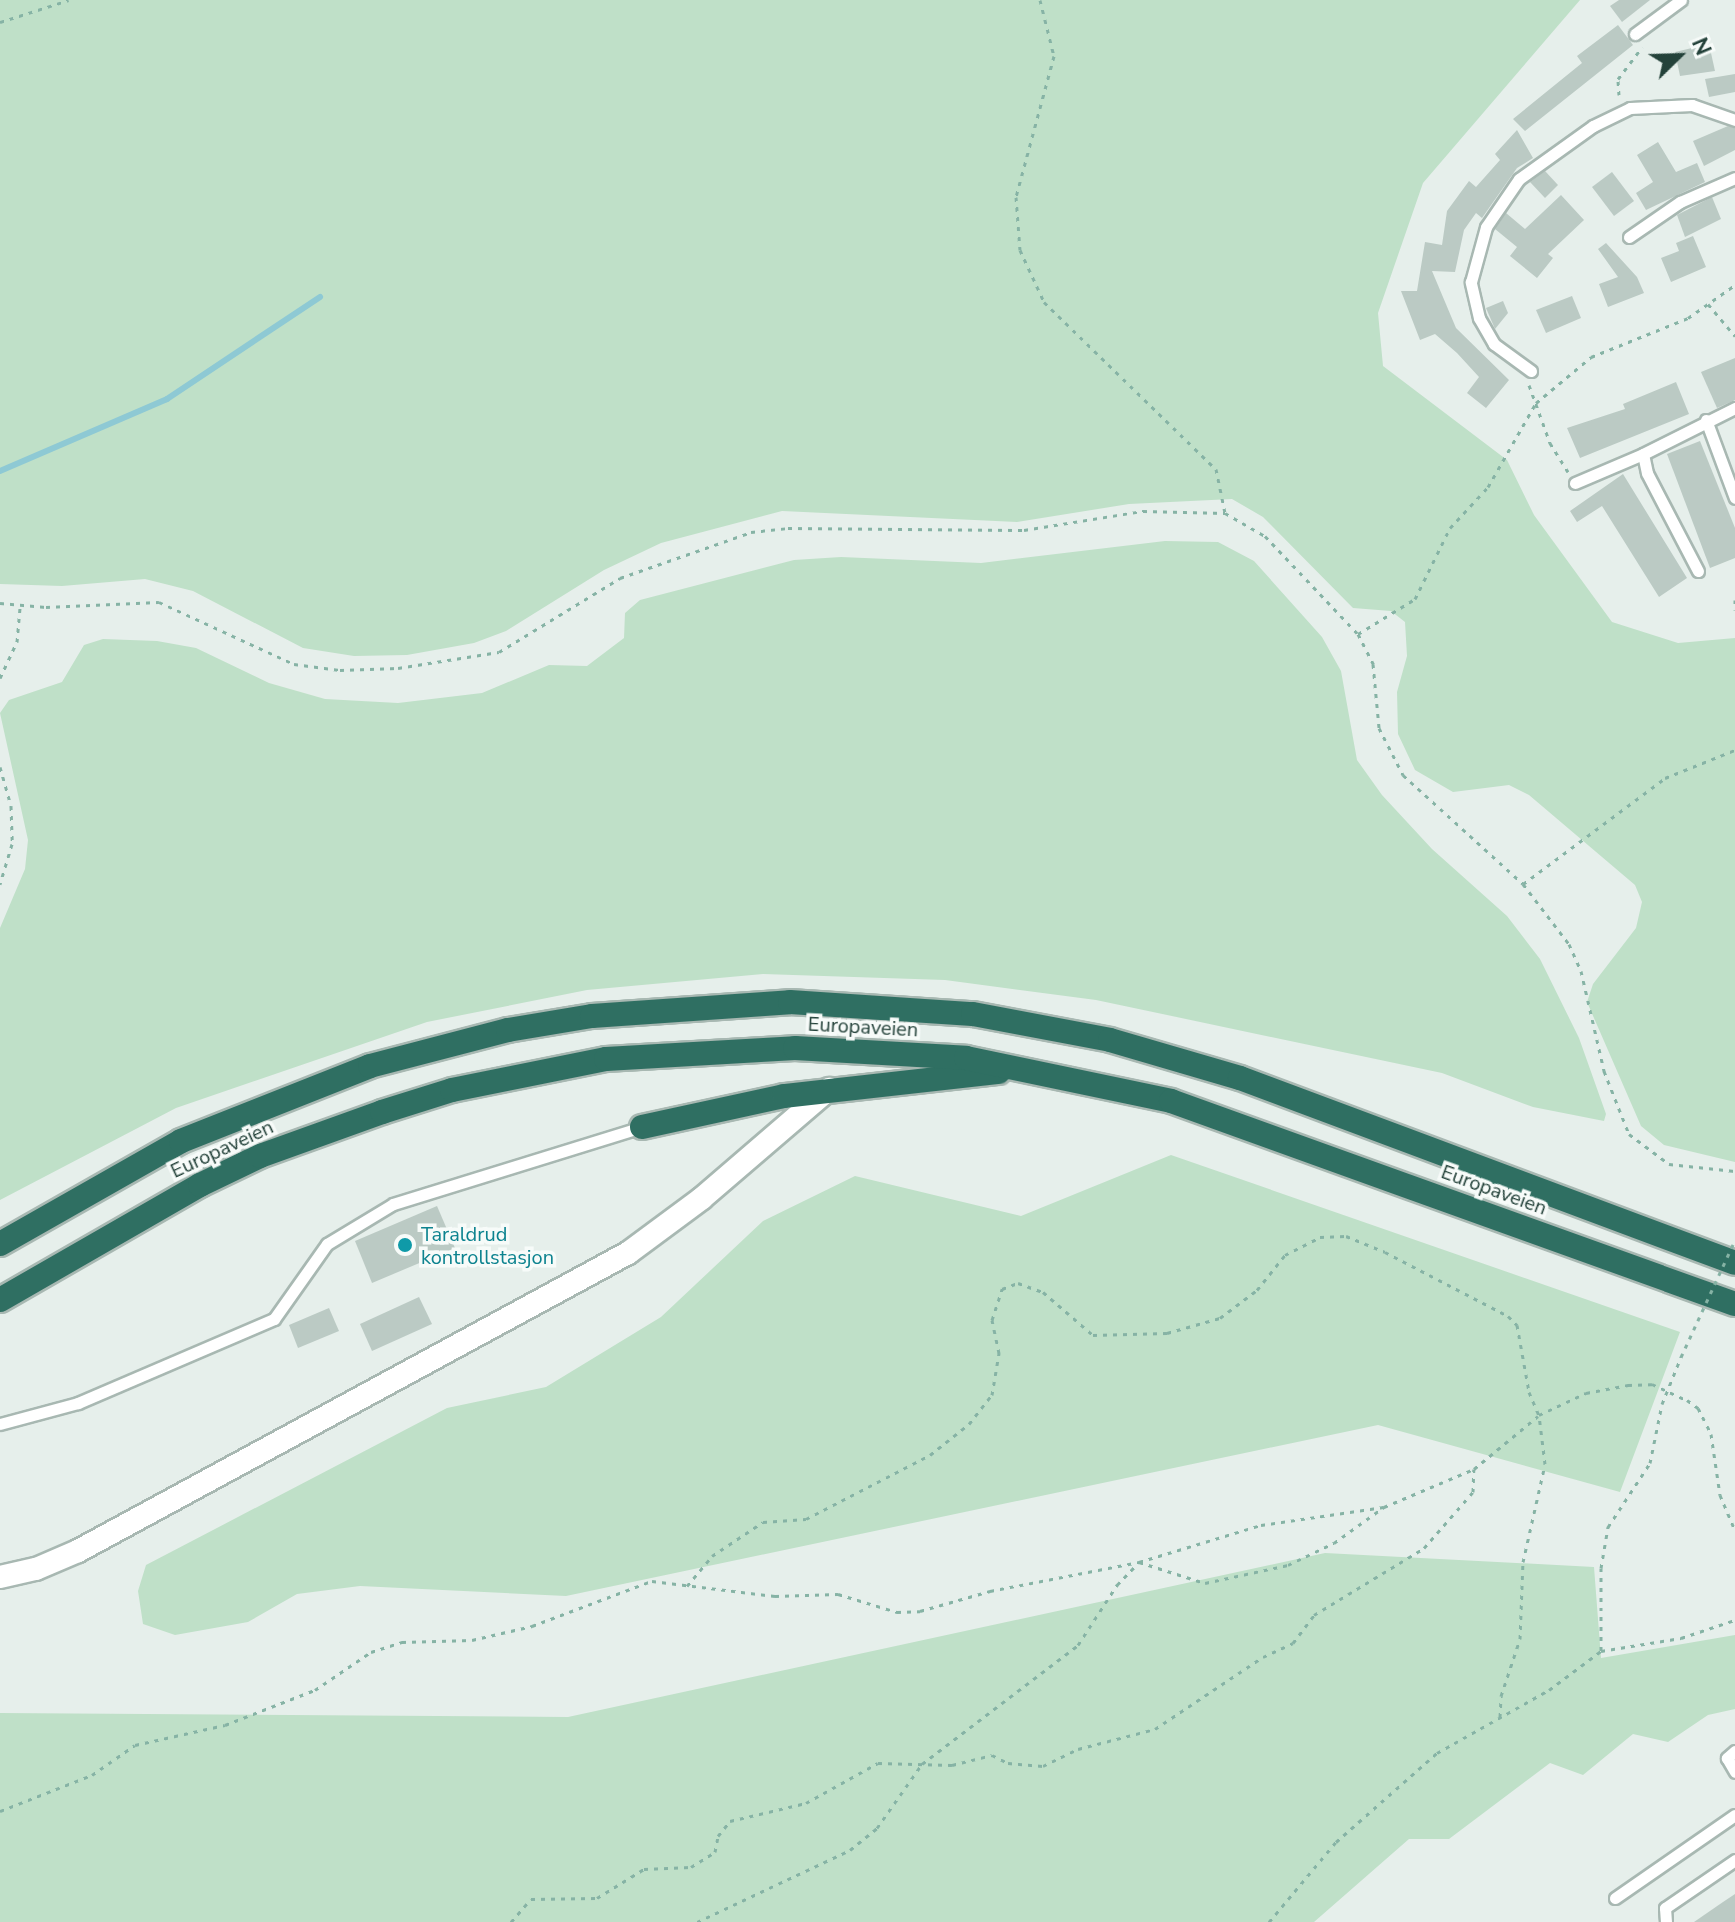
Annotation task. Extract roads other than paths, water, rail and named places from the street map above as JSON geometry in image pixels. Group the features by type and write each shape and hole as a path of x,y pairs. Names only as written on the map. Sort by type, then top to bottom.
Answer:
{"highway":[{"name":"Europaveien","path":"0,1244 181,1141 370,1066 508,1030 592,1016 790,1002 973,1014 1124,1044 1266,1088 1735,1263"},
{"name":"Europaveien","path":"0,1300 134,1219 260,1156 382,1112 520,1075 606,1059 769,1048 863,1048 1033,1069 1105,1083 1231,1120 1735,1304"},
{"path":"642,1127 829,1089 1033,1069"}],"street":[{"path":"0,1577 78,1551 628,1253 701,1199 829,1089"}],"lane":[{"path":"1635,34 1681,0"},
{"path":"1531,371 1494,344 1479,318 1471,282 1483,235 1519,179 1581,133 1625,111 1651,103 1681,104 1735,120"},
{"path":"1629,237 1680,202 1735,178"},
{"path":"1575,483 1643,454 1735,408"},
{"path":"1706,420 1735,498"},
{"path":"1643,454 1647,473 1698,571"},
{"path":"0,1424 78,1403 274,1319 327,1244 393,1204 642,1127"},
{"path":"1735,1751 1727,1758 1735,1772"},
{"path":"1615,1898 1735,1815"},
{"path":"1666,1922 1665,1908 1735,1860"}],"waterway":[{"path":"0,471 167,399 320,297"}],"place":[{"name":"Taraldrud kontrollstasjon","path":"405,1245"}]}
